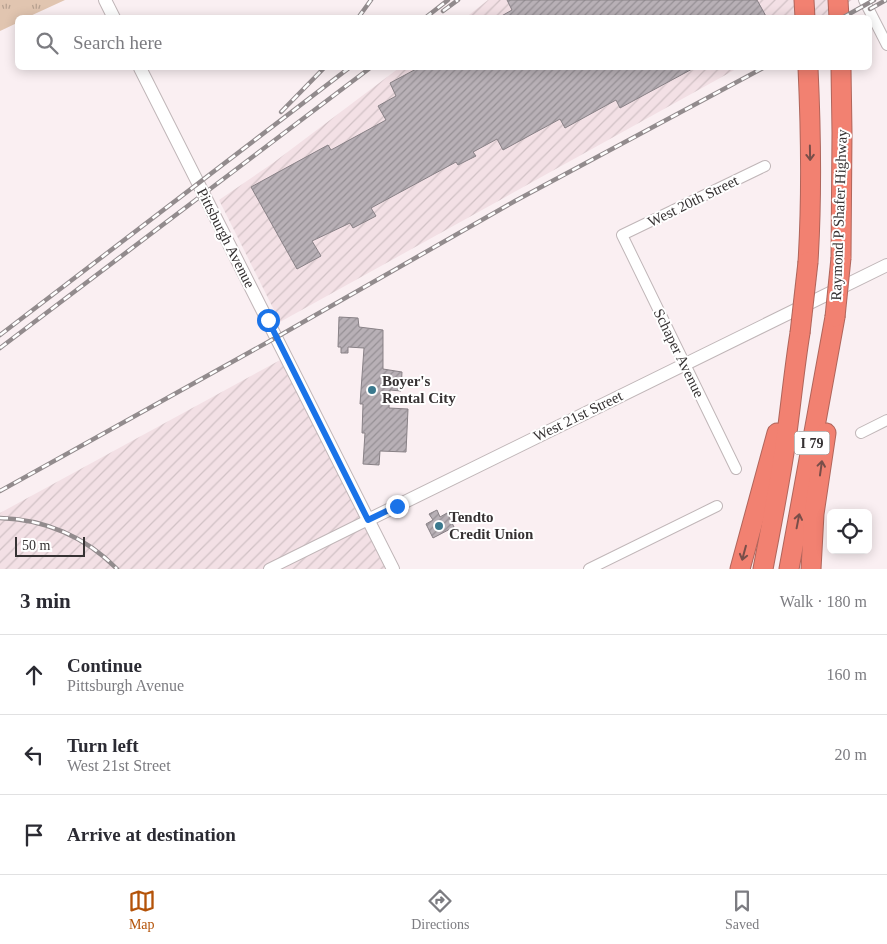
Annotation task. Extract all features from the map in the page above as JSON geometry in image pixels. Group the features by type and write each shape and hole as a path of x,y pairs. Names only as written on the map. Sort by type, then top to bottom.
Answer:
{"highway":[{"path":"804,0 805,15"},
{"path":"838,0 839,15"},
{"name":"Raymond P Shafer Highway","path":"763,569 781,476 808,262 811,184 808,70"},
{"name":"Raymond P Shafer Highway","path":"789,569 835,317 841,258 841,70"},
{"path":"810,569 814,514 827,429 835,317"},
{"path":"740,569 794,371"}],"street":[{"path":"106,0 113,15"},
{"path":"864,0 872,15"},
{"path":"872,15 887,44"},
{"name":"Pittsburgh Avenue","path":"141,70 393,569"},
{"name":"West 20th Street","path":"622,235 765,166"},
{"name":"Schaper Avenue","path":"622,235 736,469"},
{"name":"West 21st Street","path":"269,569 887,265"},
{"path":"861,433 887,420"},
{"path":"589,569 717,506"}],"shaded area":[{"path":"488,0 852,0 830,15 469,15"},
{"path":"396,70 734,70 280,322 219,200 273,163"},
{"path":"284,358 389,569 0,569 0,513"}],"green space":[{"path":"0,0 65,0 32,15 15,15 15,24 0,31"}],"building":[{"path":"507,0 757,0 765,15 503,15 512,10"},
{"path":"414,70 690,70 620,108 616,100 565,128 560,119 503,150 497,139 473,152 476,156 458,165 456,162 371,208 376,216 353,228 350,223 312,241 321,256 297,269 251,187 328,145 331,150 386,120 378,106 396,96 390,83"},
{"path":"339,317 358,318 359,327 383,330 383,369 402,372 401,391 390,390 389,408 408,409 406,452 380,451 379,465 363,464 365,433 362,433 363,404 360,404 364,348 348,347 348,353 341,353 341,347 338,347"},
{"path":"437,510 440,517 447,513 454,527 433,538 426,524 433,520 429,514"}],"railway":[{"path":"360,15 371,0"},
{"path":"429,15 448,0"},
{"path":"443,11 458,0"},
{"path":"847,15 874,0"},
{"path":"870,9 886,0"},
{"path":"281,112 322,70"},
{"path":"0,335 346,70"},
{"path":"0,348 367,70"},
{"path":"0,491 277,337 515,201 759,70"},
{"path":"0,518 32,522 63,532 92,548 117,569"}],"place":[{"name":"Boyer's Rental City","path":"372,390"},
{"name":"Tendto Credit Union","path":"439,526"}],"route":[{"path":"268,320 368,520 397,506"}]}
